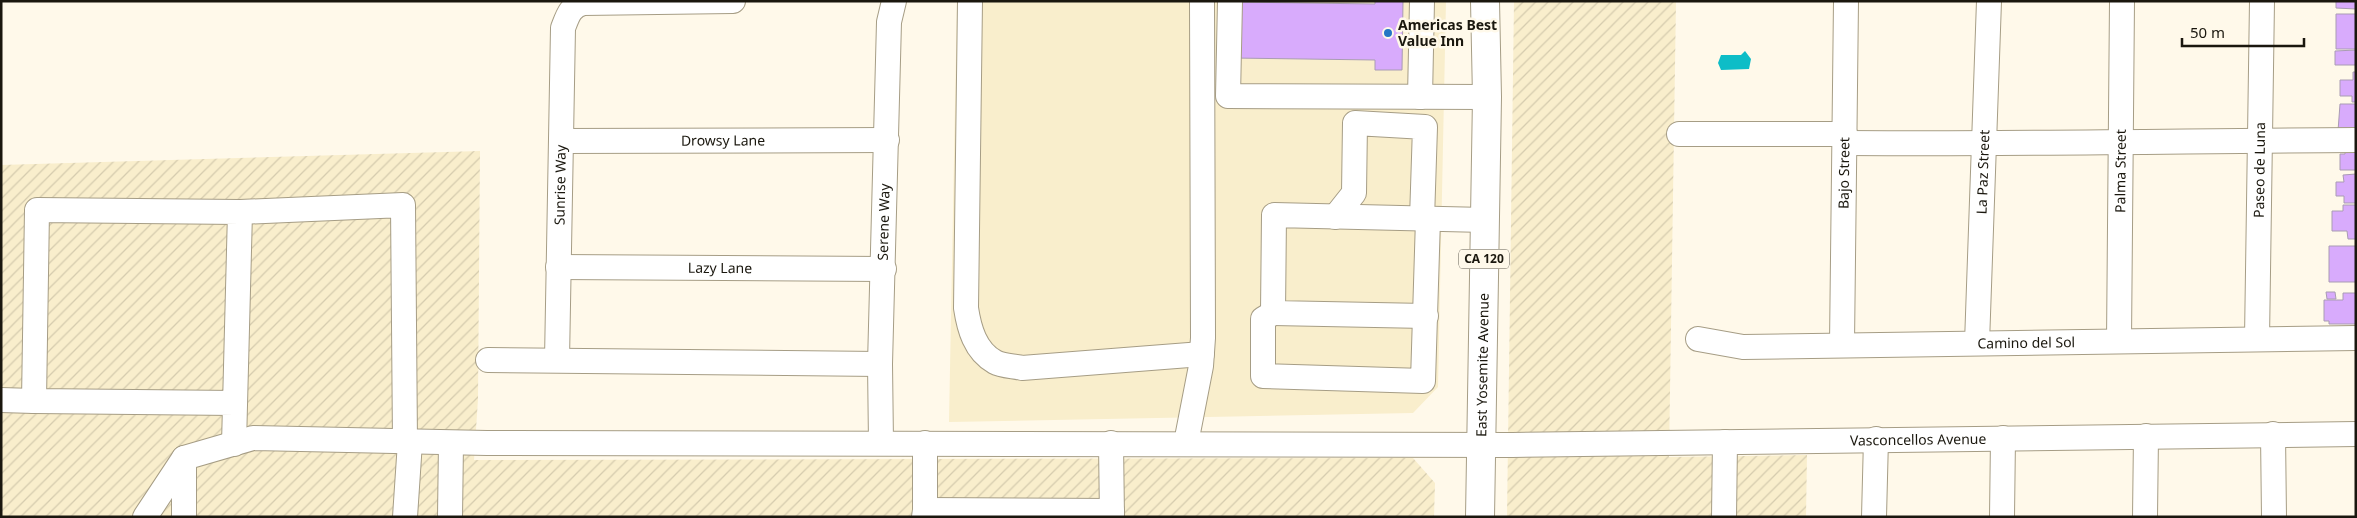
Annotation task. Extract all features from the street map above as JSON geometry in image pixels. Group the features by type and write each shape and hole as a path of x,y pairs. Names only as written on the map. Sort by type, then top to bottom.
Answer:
{"main road":[{"name":"East Yosemite Avenue","path":"1480,517 1487,97 1485,1"}],"street":[{"path":"669,1 733,1"},
{"name":"Sunrise Way","path":"556,360 564,28 570,11 574,6 583,3 669,1"},
{"name":"Serene Way","path":"881,443 882,393 880,364 889,22 894,1"},
{"path":"970,1 966,308 970,329 979,348 995,362 1022,368 1202,354"},
{"path":"1186,444 1202,354 1202,1"},
{"path":"1230,1 1228,96 1487,97"},
{"path":"1420,97 1422,1"},
{"name":"Bajo Street","path":"1842,344 1846,1"},
{"name":"La Paz Street","path":"1977,343 1989,1"},
{"name":"Palma Street","path":"2119,341 2122,1"},
{"name":"Paseo de Luna","path":"2257,339 2262,1"},
{"path":"1335,217 1354,194 1355,124 1425,127 1426,316 1423,382 1263,376 1263,319 1273,313 1426,316"},
{"path":"1679,134 1984,144 2122,140 2356,140"},
{"name":"Drowsy Lane","path":"561,142 887,140"},
{"path":"34,401 36,210 240,212 403,205 408,442 405,517"},
{"path":"234,444 240,212"},
{"path":"1273,313 1274,215 1485,220"},
{"name":"Lazy Lane","path":"558,267 884,269"},
{"name":"Camino del Sol","path":"1698,339 1743,347 1842,344 2356,338"},
{"path":"488,360 880,364"},
{"path":"1,400 235,403"},
{"path":"2273,434 2274,517"},
{"name":"Vasconcellos Avenue","path":"184,458 253,438 451,443 1481,445 2356,434"},
{"path":"2145,517 2146,436"},
{"path":"2002,517 2003,438"},
{"path":"1874,517 1876,440"},
{"path":"1724,517 1725,442"},
{"path":"450,517 451,443"},
{"path":"925,443 924,514 1112,514 1111,444"},
{"path":"145,517 184,458"},
{"path":"184,458 184,517"}],"shaded area":[{"path":"957,1 1446,1 1438,387 1413,413 949,422"},
{"path":"1514,1 1676,1 1669,457 1807,455 1806,517 1507,517"},
{"path":"480,151 478,399 474,460 1413,458 1435,483 1434,517 1,517 1,165"}],"water":[{"path":"1745,51 1751,59 1749,69 1721,70 1718,63 1721,55 1741,55"}],"building":[{"path":"1375,1 1403,1 1402,70 1375,70 1375,60 1233,58 1234,2 1375,4"},
{"path":"2336,1 2356,1 2356,9 2336,8"},
{"path":"2336,14 2356,14 2356,49 2336,49"},
{"path":"2356,50 2356,65 2335,65 2335,51"},
{"path":"2353,72 2356,72 2356,102 2352,102 2352,96 2340,96 2340,80 2353,80"},
{"path":"2340,104 2356,104 2356,130 2338,131"},
{"path":"2345,147 2356,147 2356,170 2340,170 2340,154 2345,154"},
{"path":"2356,174 2356,203 2344,203 2344,196 2336,196 2336,182 2344,182 2343,175"},
{"path":"2343,205 2356,205 2356,239 2348,239 2347,231 2332,231 2332,211 2343,211"},
{"path":"2329,246 2356,246 2356,282 2329,282"},
{"path":"2326,292 2335,292 2336,299 2327,299"},
{"path":"2343,293 2356,293 2356,324 2329,324 2329,321 2324,321 2324,300 2343,300"}],"place":[{"name":"Americas Best Value Inn","path":"1388,33"}]}
